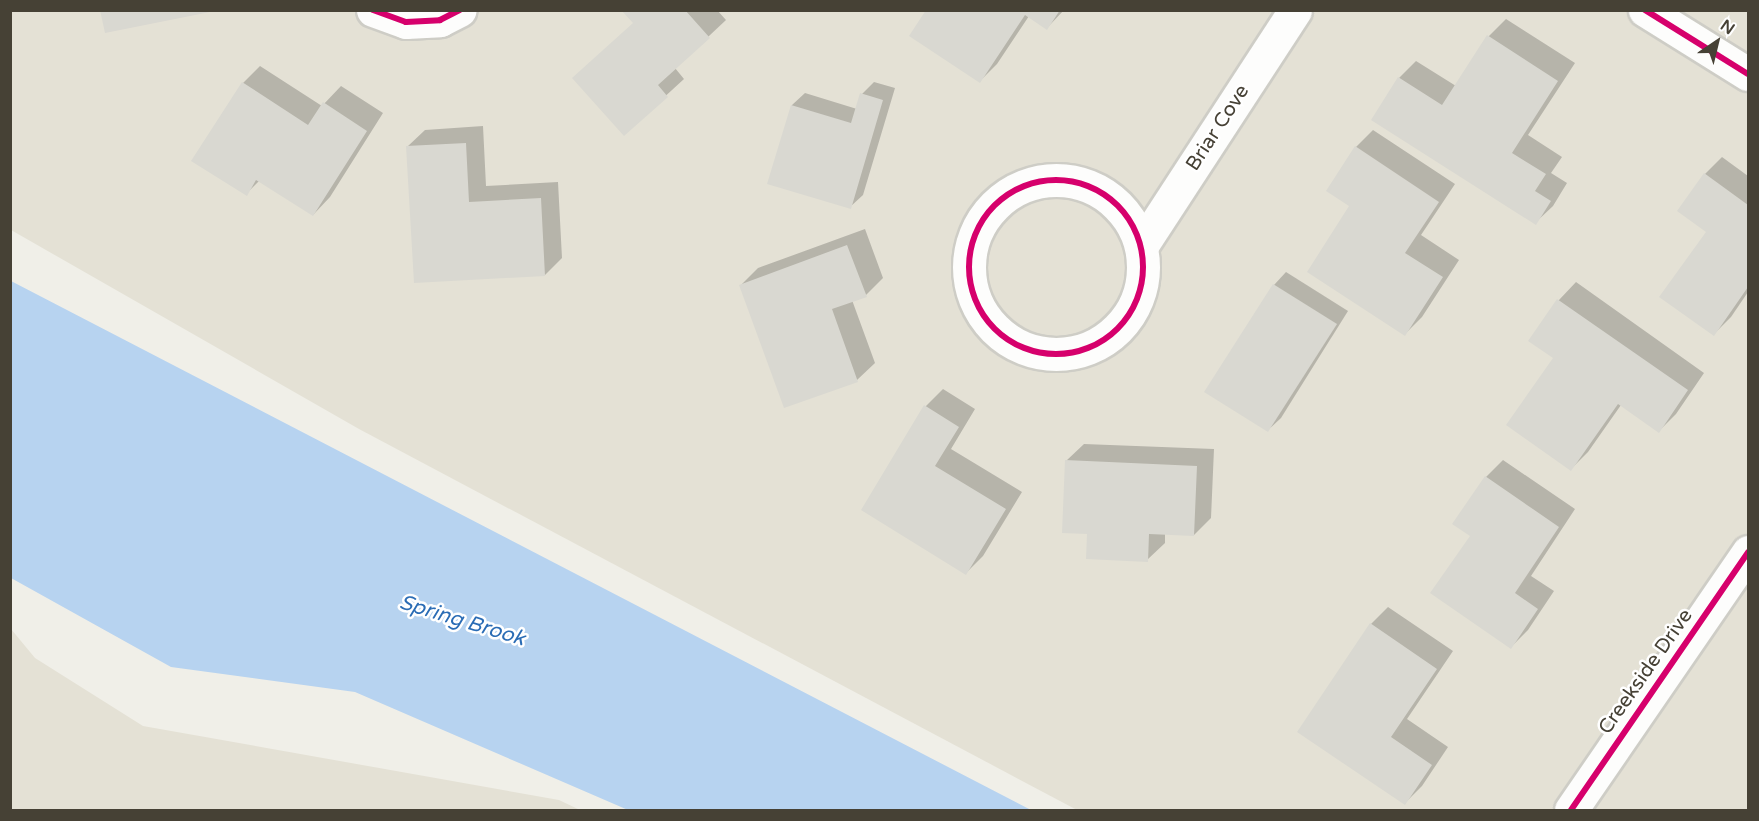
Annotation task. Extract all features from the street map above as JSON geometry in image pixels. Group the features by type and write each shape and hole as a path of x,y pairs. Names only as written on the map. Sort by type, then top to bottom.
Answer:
{"street":[{"path":"373,10 406,22 440,20 460,10"},
{"name":"Briar Cove","path":"1142,245 1295,10"},
{"path":"1645,10 1749,74"},
{"path":"1069,179 1102,191 1127,214 1142,245 1144,280 1132,312 1109,338 1077,352 1043,354 1011,342 985,319 971,287 969,253 981,220 1004,196 1035,181 1069,179"},
{"name":"Creekside Drive","path":"1571,810 1749,552"}],"shaded area":[{"path":"11,11 1748,11 1748,810 1077,810 359,429 11,230"},
{"path":"11,629 35,658 143,726 559,800 580,810 11,810"}],"water":[{"name":"Spring Brook","path":"10,281 1031,810 628,810 355,692 171,667 11,578"}],"building":[{"path":"100,10 210,10 210,12 105,33"},
{"path":"621,10 685,10 710,38 658,85 668,97 624,136 572,78 633,23"},
{"path":"926,10 1060,10 1047,30 1025,15 980,83 909,36"},
{"path":"1487,35 1558,81 1512,153 1546,174 1535,191 1551,201 1536,225 1371,120 1398,77 1442,105"},
{"path":"242,82 308,125 323,102 367,131 313,216 256,180 247,196 191,161"},
{"path":"860,93 883,100 851,209 767,184 791,105 851,123"},
{"path":"466,143 469,202 541,198 545,276 414,283 406,146"},
{"path":"1355,146 1439,202 1405,253 1443,277 1405,336 1307,272 1349,206 1326,191"},
{"path":"1704,173 1748,205 1748,287 1714,336 1659,297 1706,232 1677,211"},
{"path":"847,245 867,297 832,309 858,382 784,408 739,285"},
{"path":"1273,284 1337,324 1268,432 1204,392"},
{"path":"1557,299 1688,390 1659,433 1618,404 1571,471 1506,425 1553,358 1528,341"},
{"path":"924,405 959,427 935,466 1006,509 966,575 861,510"},
{"path":"1065,460 1197,466 1194,536 1149,534 1148,562 1086,559 1087,534 1062,533"},
{"path":"1485,476 1559,527 1515,593 1538,609 1511,649 1430,593 1470,536 1452,524"},
{"path":"1370,623 1437,669 1391,737 1432,765 1405,805 1297,732"}],"cycle path":[{"path":"373,10 406,22 440,20 460,10"},
{"path":"1645,10 1748,74"},
{"path":"1056,180 1073,181 1089,186 1118,205 1137,234 1142,250 1143,267 1142,284 1137,300 1118,329 1089,348 1073,353 1056,354 1039,353 1023,348 994,329 975,300 970,284 969,267 970,250 975,234 994,205 1023,186 1039,181 1056,180"},
{"path":"1571,810 1748,552"}]}
